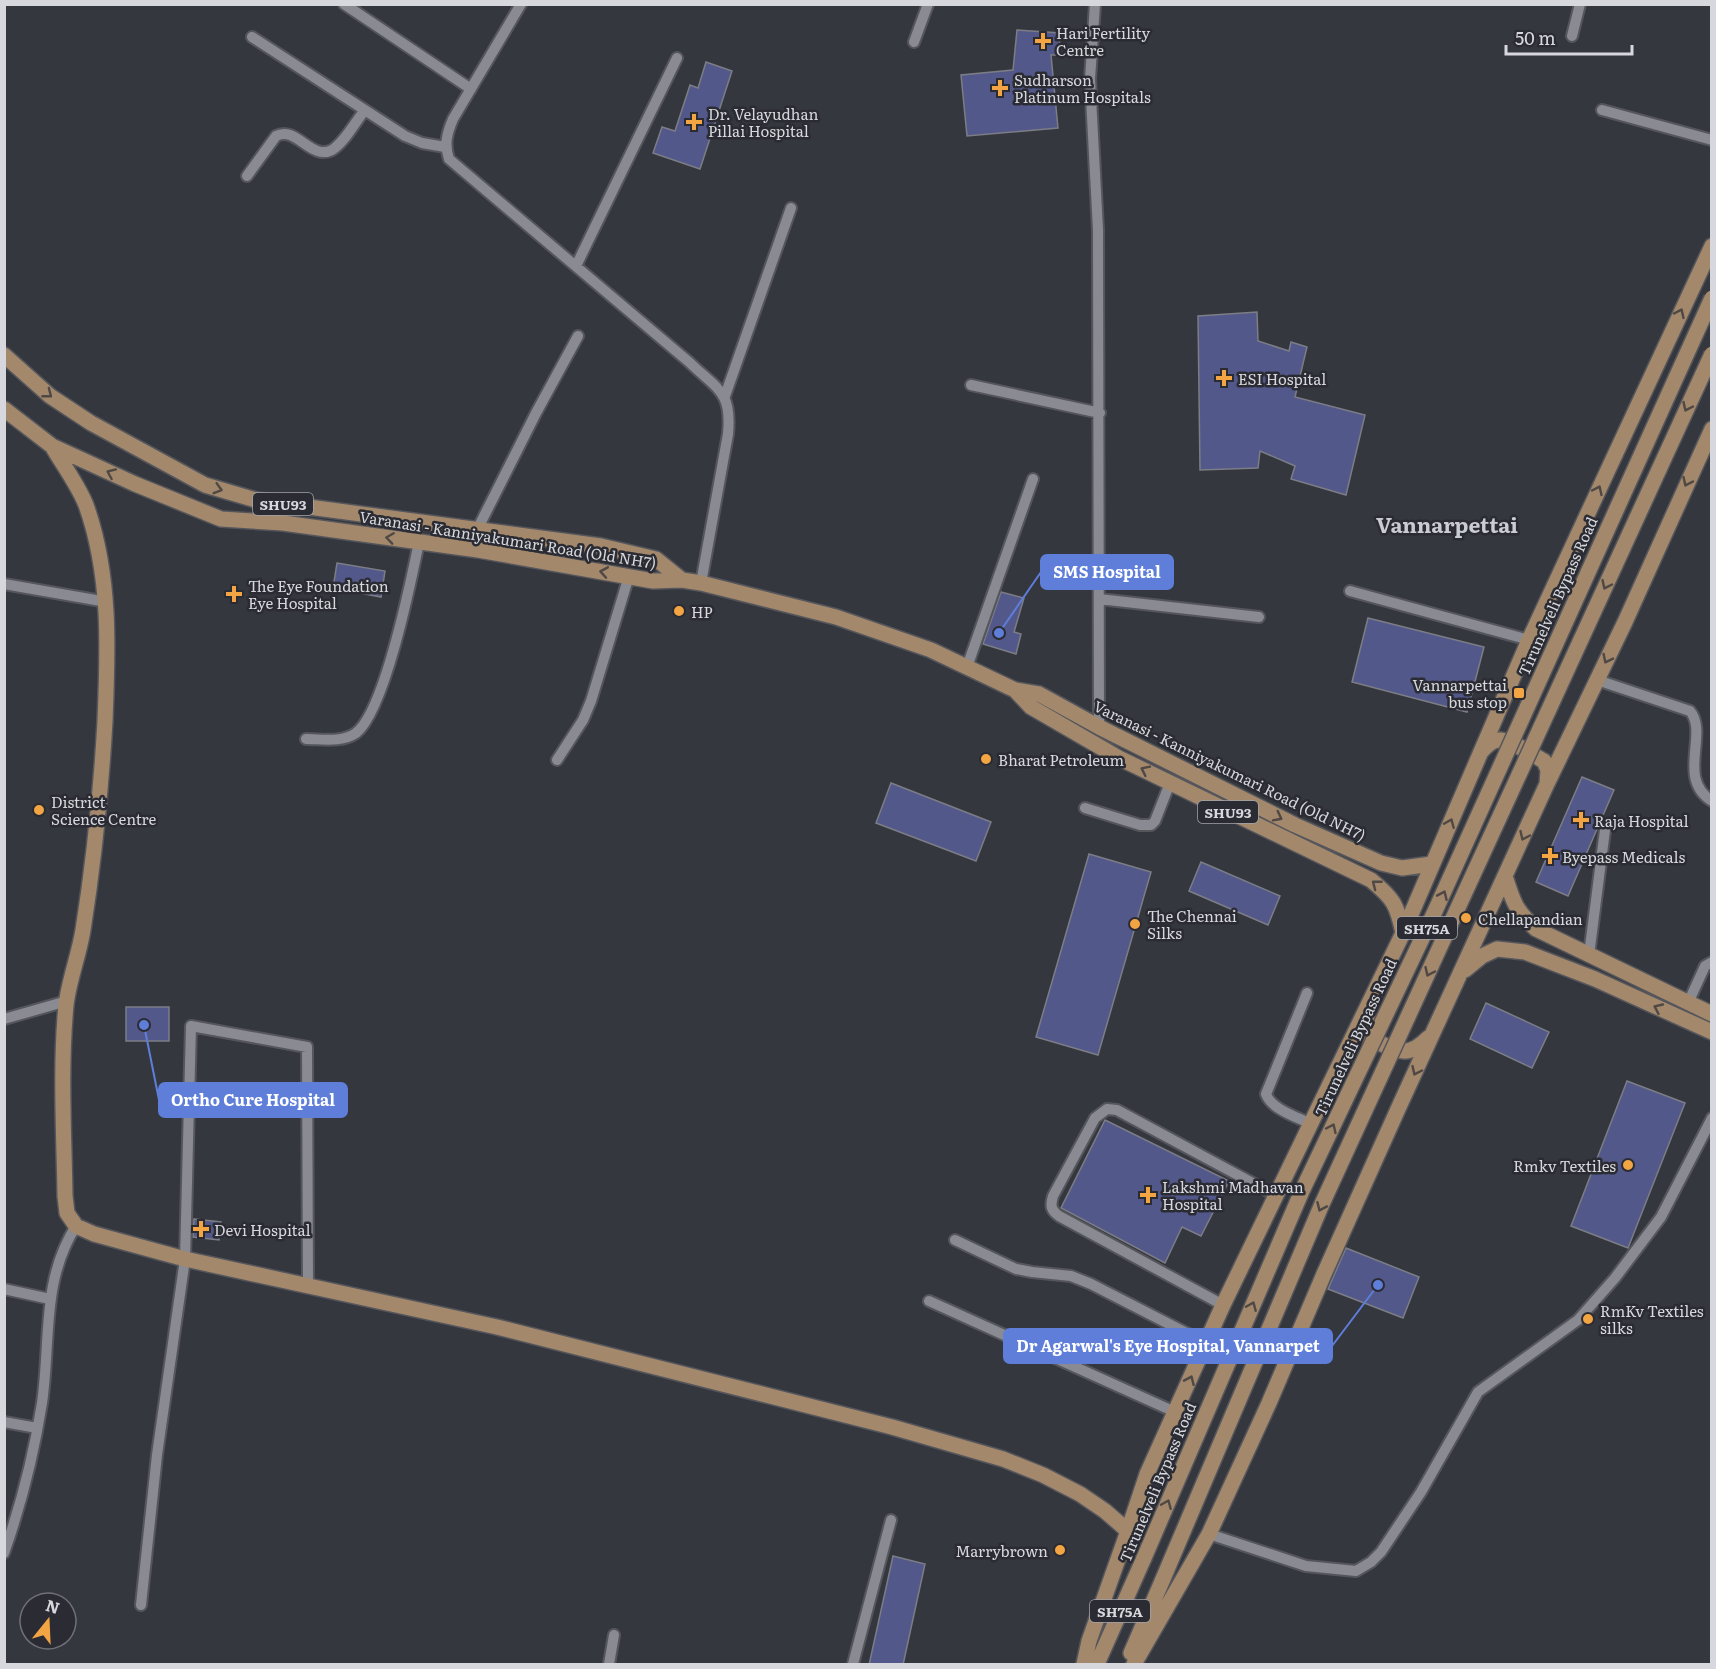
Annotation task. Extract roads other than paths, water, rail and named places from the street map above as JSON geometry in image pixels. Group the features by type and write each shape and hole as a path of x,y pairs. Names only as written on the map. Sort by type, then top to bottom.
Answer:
{"main road":[{"path":"1084,1665 1089,1641 1147,1474 1275,1195 1403,933 1529,640 1712,246"},
{"name":"Tirunelveli Bypass Road","path":"1097,1665 1302,1191 1436,909 1712,297"},
{"name":"SH75A","path":"1126,1665 1322,1204 1712,354"},
{"name":"Varanasi - Kanniyakumari Road (Old NH7)","path":"4,355 50,396 82,417 205,485 256,500 602,546 656,559 682,580"},
{"name":"Varanasi - Kanniyakumari Road (Old NH7)","path":"4,409 52,446 135,484 221,519 283,523 419,542 652,581 682,580 701,583 836,617 931,650 1015,690 1039,694 1099,727 1295,825 1381,863 1402,867 1432,864"},
{"path":"1134,1665 1209,1534 1505,876 1712,429"},
{"path":"52,446 85,503 107,602 108,646 97,822 81,943 67,1001 63,1042 65,1196 67,1213 76,1226 94,1234 185,1259 497,1327 892,1427 1003,1459 1043,1475 1080,1494 1128,1531"},
{"name":"Varanasi - Kanniyakumari Road (Old NH7)","path":"1015,690 1031,707 1119,758 1371,880 1387,894 1397,908 1403,933"},
{"path":"1479,754 1490,742 1500,739 1523,749 1544,761 1548,770 1546,786"},
{"path":"1505,876 1512,899 1521,916 1536,929 1712,1014"},
{"path":"1463,971 1482,956 1497,949 1525,952 1595,979 1712,1032"},
{"path":"1367,1008 1369,1038 1402,1053 1414,1051 1434,1032"}],"street":[{"path":"344,4 471,89"},
{"path":"521,4 453,119 447,132 445,147 449,159 689,362 725,396 730,412 728,434 701,583"},
{"path":"914,42 928,4"},
{"path":"1095,4 1090,79 1098,230 1099,727"},
{"path":"1572,36 1580,4"},
{"path":"252,37 413,140 445,147"},
{"path":"576,266 677,58"},
{"path":"247,176 276,136 282,133 289,134 314,150 325,152 333,149 340,142 364,110"},
{"path":"1602,110 1712,140"},
{"path":"725,396 791,208"},
{"path":"477,530 578,336"},
{"path":"971,386 1100,413"},
{"path":"967,668 1033,479"},
{"path":"306,739 335,740 355,733 367,719 391,657 407,601 419,542"},
{"path":"557,760 583,720 591,701 629,576"},
{"path":"4,584 107,602"},
{"path":"1350,591 1529,640"},
{"path":"1099,599 1259,617"},
{"path":"1597,680 1690,711 1695,717 1697,726 1693,766 1697,783 1706,797 1712,801"},
{"path":"1085,808 1140,825 1151,825 1155,821 1170,783"},
{"path":"1589,955 1605,830"},
{"path":"1688,1003 1706,966 1712,962"},
{"path":"1307,993 1266,1094 1268,1101 1274,1105 1311,1124"},
{"path":"4,1019 67,1001"},
{"path":"141,1605 157,1455 185,1259 191,1026 307,1047 308,1286"},
{"path":"1223,1305 1059,1216 1052,1211 1050,1205 1053,1196 1095,1118 1107,1109 1117,1110 1275,1195"},
{"path":"1209,1534 1306,1566 1356,1571 1371,1563 1381,1552 1421,1492 1478,1392 1578,1320 1615,1278 1661,1217 1712,1118"},
{"path":"4,1553 16,1519 42,1402 50,1299 56,1267 67,1240 76,1226"},
{"path":"955,1239 1016,1269 1071,1276 1091,1284 1206,1343"},
{"path":"4,1289 50,1299"},
{"path":"929,1300 1175,1412"},
{"path":"4,1422 36,1428"},
{"path":"4,1516 16,1519"},
{"path":"853,1665 891,1520"},
{"path":"609,1665 614,1635"}],"place":[{"name":"Hari Fertility Centre","path":"1043,41"},
{"name":"Sudharson Platinum Hospitals","path":"1000,88"},
{"name":"Dr. Velayudhan Pillai Hospital","path":"694,122"},
{"name":"ESI Hospital","path":"1224,378"},
{"name":"The Eye Foundation Eye Hospital","path":"234,594"},
{"name":"HP","path":"679,611"},
{"name":"SMS Hospital","path":"999,633"},
{"name":"Vannarpettai bus stop","path":"1519,693"},
{"name":"Bharat Petroleum","path":"986,759"},
{"name":"District Science Centre","path":"39,810"},
{"name":"Raja Hospital","path":"1581,820"},
{"name":"Byepass Medicals","path":"1550,856"},
{"name":"Chellapandian","path":"1466,918"},
{"name":"The Chennai Silks","path":"1135,924"},
{"name":"Ortho Cure Hospital","path":"144,1025"},
{"name":"Rmkv Textiles","path":"1628,1165"},
{"name":"Lakshmi Madhavan Hospital","path":"1148,1195"},
{"name":"Devi Hospital","path":"201,1229"},
{"name":"Dr Agarwal's Eye Hospital, Vannarpet","path":"1378,1285"},
{"name":"RmKv Textiles silks","path":"1588,1319"},
{"name":"Marrybrown","path":"1060,1550"}],"district":[{"name":"Vannarpettai","path":"1447,523"}]}
